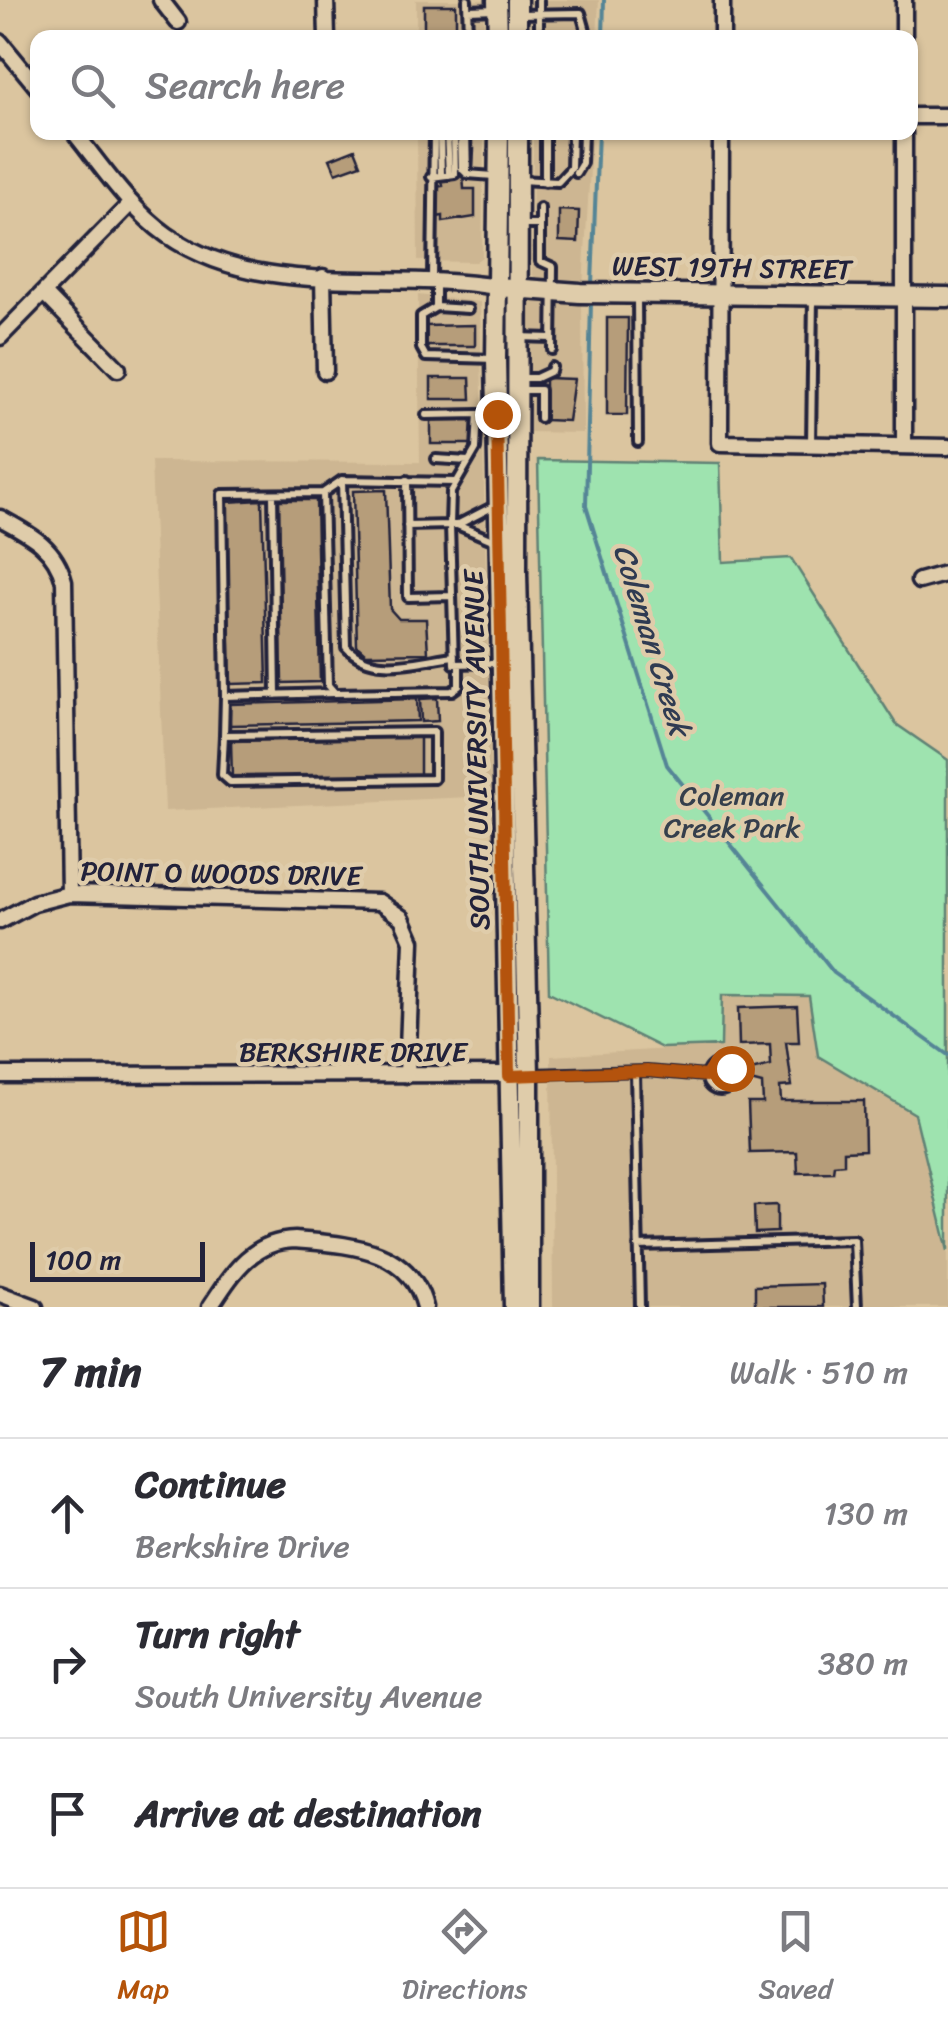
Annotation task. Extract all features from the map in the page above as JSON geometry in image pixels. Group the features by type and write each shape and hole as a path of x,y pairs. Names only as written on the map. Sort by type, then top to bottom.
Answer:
{"main road":[{"path":"497,5 498,30"},
{"name":"SOUTH UNIVERSITY AVENUE","path":"501,140 518,225 488,414 500,503 514,1307"},
{"name":"SOUTH UNIVERSITY AVENUE","path":"516,140 508,178 507,288 516,337 518,712 529,1074 529,1307"},
{"name":"WEST 19TH STREET","path":"507,288 580,293 948,297"}],"street":[{"path":"161,0 178,22"},
{"path":"326,0 328,30"},
{"path":"722,0 722,30"},
{"path":"904,0 904,30"},
{"path":"0,42 30,78"},
{"path":"918,116 948,116"},
{"path":"80,140 130,203 165,233 214,260 267,274 433,279 507,288"},
{"path":"720,140 720,443 948,447"},
{"path":"904,140 904,446"},
{"path":"0,336 130,203"},
{"path":"323,277 325,371"},
{"path":"44,293 118,369"},
{"path":"0,518 44,544 57,560 64,580 68,894"},
{"path":"919,581 948,573"},
{"name":"POINT O WOODS DRIVE","path":"0,921 34,903 68,894 378,902 402,918 412,941 407,1074"},
{"name":"BERKSHIRE DRIVE","path":"0,1075 529,1074"},
{"path":"210,1307 252,1253 279,1240 295,1240 392,1258 414,1280 425,1307"},
{"path":"0,1294 36,1307"}],"lane":[{"path":"468,0 468,30"},
{"path":"538,0 539,30"},
{"path":"468,10 497,5"},
{"path":"517,7 538,14 581,13 586,30"},
{"path":"436,307 431,176 447,140"},
{"path":"445,175 449,140"},
{"path":"431,176 455,174 451,140"},
{"path":"453,140 468,174 546,182 573,176 582,163 583,140"},
{"path":"545,140 546,182"},
{"path":"558,182 571,168 572,140"},
{"path":"540,208 540,261 553,267 552,350"},
{"path":"518,225 540,225"},
{"path":"637,293 638,442"},
{"path":"812,444 813,295"},
{"path":"468,308 436,307 421,316 421,348 426,357 496,359"},
{"path":"516,337 552,338"},
{"path":"517,384 551,371 552,367"},
{"path":"517,384 540,390 540,418"},
{"path":"225,696 452,691 459,686 450,492 488,414 426,415"},
{"path":"436,459 468,461"},
{"path":"224,735 434,732 434,779 230,782 222,774 222,494 323,493 342,480 456,482"},
{"path":"342,480 346,648 357,659 372,664 456,660 502,663"},
{"path":"407,480 408,597 452,596"},
{"path":"323,493 328,686 335,694"},
{"path":"273,494 276,695"},
{"path":"454,525 500,503"},
{"path":"407,526 454,525 500,542"},
{"name":"BERKSHIRE DRIVE","path":"723,1063 731,1068 734,1081 728,1089 715,1090 706,1076 710,1067 723,1063"},
{"path":"634,1072 640,1307"},
{"name":"BERKSHIRE DRIVE","path":"529,1074 634,1072 706,1076"},
{"path":"638,1246 854,1240 856,1307"}],"shaded area":[{"path":"416,0 484,0 484,30 416,30"},
{"path":"531,0 599,0 597,30 532,30"},
{"path":"417,140 484,140 482,257 475,262 418,261"},
{"path":"533,140 592,140 583,287 539,282 532,274"},
{"path":"418,295 480,302 491,796 165,811 151,461 420,462"},
{"path":"529,302 582,302 583,433 525,432"},
{"path":"721,995 810,996 818,1056 915,1114 948,1251 948,1307 553,1307 551,1056 721,1046"}],"green space":[{"name":"Coleman Creek Park","path":"538,460 720,463 723,562 791,558 896,724 948,760 948,1251 915,1114 818,1056 809,996 722,995 721,1046 662,1048 549,992"}],"building":[{"path":"424,5 456,5 456,30 424,30"},
{"path":"355,149 361,164 336,173 330,159"},
{"path":"437,149 474,149 473,170 463,169 463,173 464,189 475,189 475,217 443,222 443,216 437,217 435,187 443,186"},
{"path":"559,210 579,211 578,242 559,241"},
{"path":"607,318 628,318 627,415 607,415"},
{"path":"475,325 475,346 425,346 424,326"},
{"path":"431,378 470,378 471,399 431,399"},
{"path":"545,378 574,379 568,421 545,420"},
{"path":"431,420 472,420 472,444 431,444"},
{"path":"386,490 390,609 399,619 426,619 428,653 366,654 357,646 353,491"},
{"path":"262,500 267,683 231,684 226,502"},
{"path":"279,500 316,500 320,682 282,683"},
{"path":"437,698 438,721 421,722 420,699"},
{"path":"417,699 418,721 230,725 229,704"},
{"path":"420,737 420,775 232,779 231,741"},
{"path":"797,1006 799,1042 786,1042 792,1086 780,1087 781,1101 864,1101 865,1150 844,1151 844,1164 834,1165 833,1172 798,1173 797,1152 750,1153 748,1103 763,1103 762,1084 743,1079 743,1072 771,1065 770,1044 739,1045 738,1008"},
{"path":"777,1205 777,1232 755,1233 754,1206"},
{"path":"822,1284 823,1307 755,1307 755,1286"}],"waterway":[{"name":"Coleman Creek","path":"603,30 604,0"},
{"name":"Coleman Creek","path":"592,284 598,140"},
{"name":"Coleman Creek","path":"591,302 586,506 667,765 834,973 948,1055"}],"route":[{"path":"497,414 507,786 509,1076 647,1071 706,1076 714,1064 723,1063 731,1068"}]}
